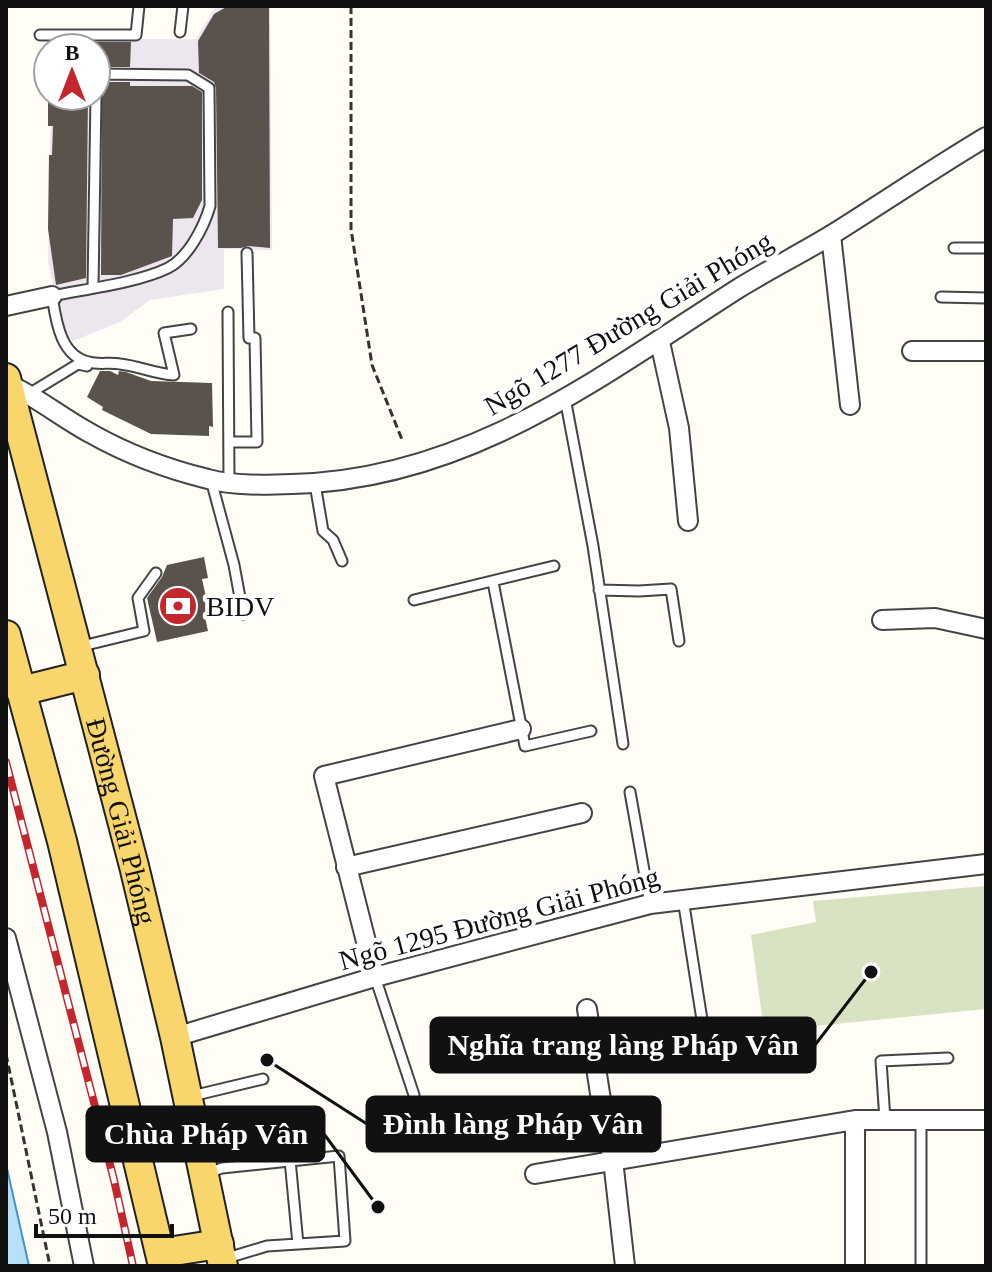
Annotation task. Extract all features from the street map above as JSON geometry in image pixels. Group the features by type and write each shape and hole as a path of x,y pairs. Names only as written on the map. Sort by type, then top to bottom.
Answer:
{"main road":[{"name":"Đường Giải Phóng","path":"13,385 175,1037 221,1257"},
{"path":"6,635 66,856 162,1259 221,1257"},
{"path":"21,691 85,675"}],"street":[{"name":"Ngõ 1277 Đường Giải Phóng","path":"13,385 89,433 165,467 220,481 315,484 370,477 468,448 565,398 660,342 759,276 831,235 986,137"},
{"path":"831,235 850,405"},
{"path":"6,306 52,296"},
{"path":"660,342 679,428 688,521"},
{"path":"912,351 986,351"},
{"path":"882,620 935,618 986,629"},
{"path":"375,977 324,776 521,729"},
{"path":"346,867 582,813"},
{"name":"Ngõ 1295 Đường Giải Phóng","path":"175,1037 375,977 650,904 986,864"},
{"path":"6,938 57,1132 84,1266"},
{"path":"587,1009 613,1160 625,1266"},
{"path":"855,1120 855,1266"},
{"path":"535,1174 855,1120 986,1120"}],"lane":[{"path":"112,35 136,35 139,6"},
{"path":"180,32 183,6"},
{"path":"112,74 188,75 209,88 210,206 207,218 185,254 169,267 52,296 57,331 74,355 88,362 122,364 174,375 164,333 191,329"},
{"path":"93,288 96,112"},
{"path":"954,248 986,248"},
{"path":"229,442 257,442 255,338 249,338 247,253"},
{"path":"941,297 986,298"},
{"path":"228,312 229,442 220,481 243,614"},
{"path":"13,385 32,392 78,364 99,368"},
{"path":"565,398 623,744"},
{"path":"315,484 323,531 333,540 342,561"},
{"path":"414,600 554,566"},
{"path":"78,647 144,631 138,598 156,573"},
{"path":"493,582 525,746 591,731"},
{"path":"599,590 671,589 679,641"},
{"path":"630,792 650,904"},
{"path":"683,899 703,1026"},
{"path":"375,977 414,1095"},
{"path":"885,1120 881,1061 948,1058"},
{"path":"188,1097 263,1079"},
{"path":"921,1120 921,1266"},
{"path":"204,1173 222,1168 339,1156 345,1241 267,1246 221,1257"},
{"path":"290,1160 298,1244"}],"path":[{"path":"351,6 351,229 372,365 403,442"},
{"path":"6,1054 50,1266"}],"shaded area":[{"path":"216,6 270,6 272,250 224,249 224,289 150,300 120,322 73,341 64,335 48,262 51,112 112,112 112,39 196,39"}],"green space":[{"path":"986,886 986,1009 764,1031 751,935 816,922 813,901"}],"water":[{"path":"6,1164 29,1266 6,1266"}],"building":[{"path":"228,6 269,6 270,248 218,248 216,88 214,82 199,73 198,41 214,14"},
{"path":"112,42 131,42 130,67 112,67"},
{"path":"112,82 130,82 130,86 192,86 202,92 202,200 193,218 173,219 172,256 121,275 101,275 102,112 112,112"},
{"path":"48,112 88,112 86,278 56,285 48,229 49,155 52,155 53,126 48,126"},
{"path":"100,371 118,375 119,371 126,372 151,381 212,383 213,427 209,426 209,436 151,434 102,410 103,407 87,397"},
{"name":"BIDV","path":"204,557 208,578 202,579 210,615 205,617 208,631 157,642 147,598 167,565"}],"railway":[{"path":"6,762 114,1180 133,1266"}],"place":[{"name":"BIDV","path":"178,606"},
{"name":"Nghĩa trang làng Pháp Vân","path":"871,972"},
{"name":"Đình làng Pháp Vân","path":"267,1060"},
{"name":"Chùa Pháp Vân","path":"378,1207"}]}
